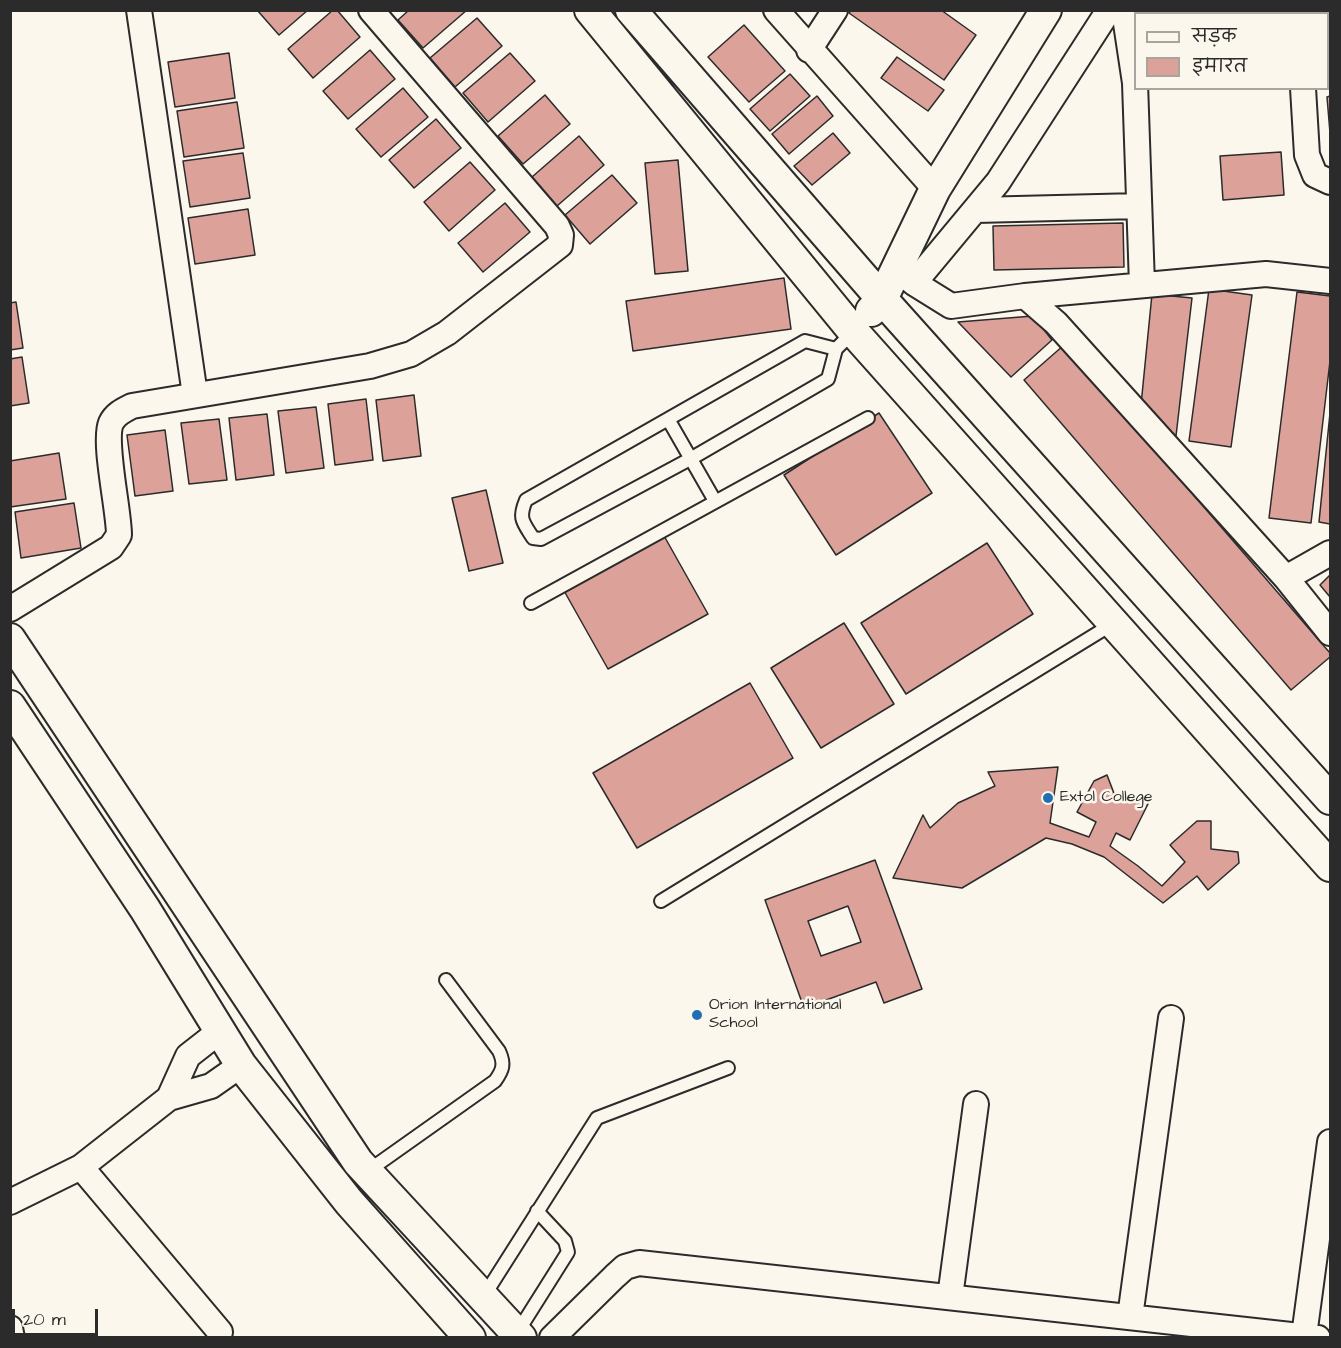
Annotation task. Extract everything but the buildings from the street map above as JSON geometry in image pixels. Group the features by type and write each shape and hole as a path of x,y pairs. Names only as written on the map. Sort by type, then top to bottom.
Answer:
{"street":[{"path":"139,10 195,395"},
{"path":"10,609 111,547 119,535 109,443 111,424 118,413 132,406 370,366 411,354 447,333 560,246 561,235 557,226 371,10"},
{"path":"590,10 845,340 1115,622 1330,866"},
{"path":"631,10 882,299 1330,799"},
{"path":"776,10 809,50 935,189"},
{"path":"809,50 835,10"},
{"path":"905,276 935,189 1046,10"},
{"path":"845,340 882,299 975,210 998,182 1109,10"},
{"path":"1124,10 1134,76"},
{"path":"1135,90 1142,285"},
{"path":"1303,90 1307,155 1315,175 1330,182"},
{"path":"975,210 1139,206"},
{"path":"905,276 951,306 1025,296 1266,274 1330,281"},
{"path":"1025,296 1056,323 1286,578 1330,633"},
{"path":"1286,578 1330,553"},
{"path":"10,639 349,1147 367,1171 519,1336"},
{"path":"10,706 138,900 241,1065 349,1202 470,1338"},
{"path":"201,1001 236,978"},
{"path":"1130,1317 1171,1018"},
{"path":"170,1098 188,1056 220,1031"},
{"path":"10,1202 81,1167 170,1098 211,1086 241,1065"},
{"path":"950,1297 976,1104"},
{"path":"552,1338 625,1267 639,1263 1311,1337 1330,1142"},
{"path":"322,1169 349,1147"},
{"path":"81,1167 220,1332"},
{"path":"10,1328 12,1338"}],"lane":[{"path":"845,340 828,379 692,458 541,539 533,537 521,518 526,500 668,419 805,341 845,340"},
{"path":"531,603 868,418"},
{"path":"668,419 716,501"},
{"path":"661,901 1115,622"},
{"path":"367,1171 495,1081 503,1071 503,1060 499,1051 446,980"},
{"path":"484,1296 597,1118 728,1068"},
{"path":"519,1336 568,1252 565,1241 537,1211"}],"place":[{"name":"Extol College","path":"1048,798"},
{"name":"Orion International School","path":"697,1015"}]}
